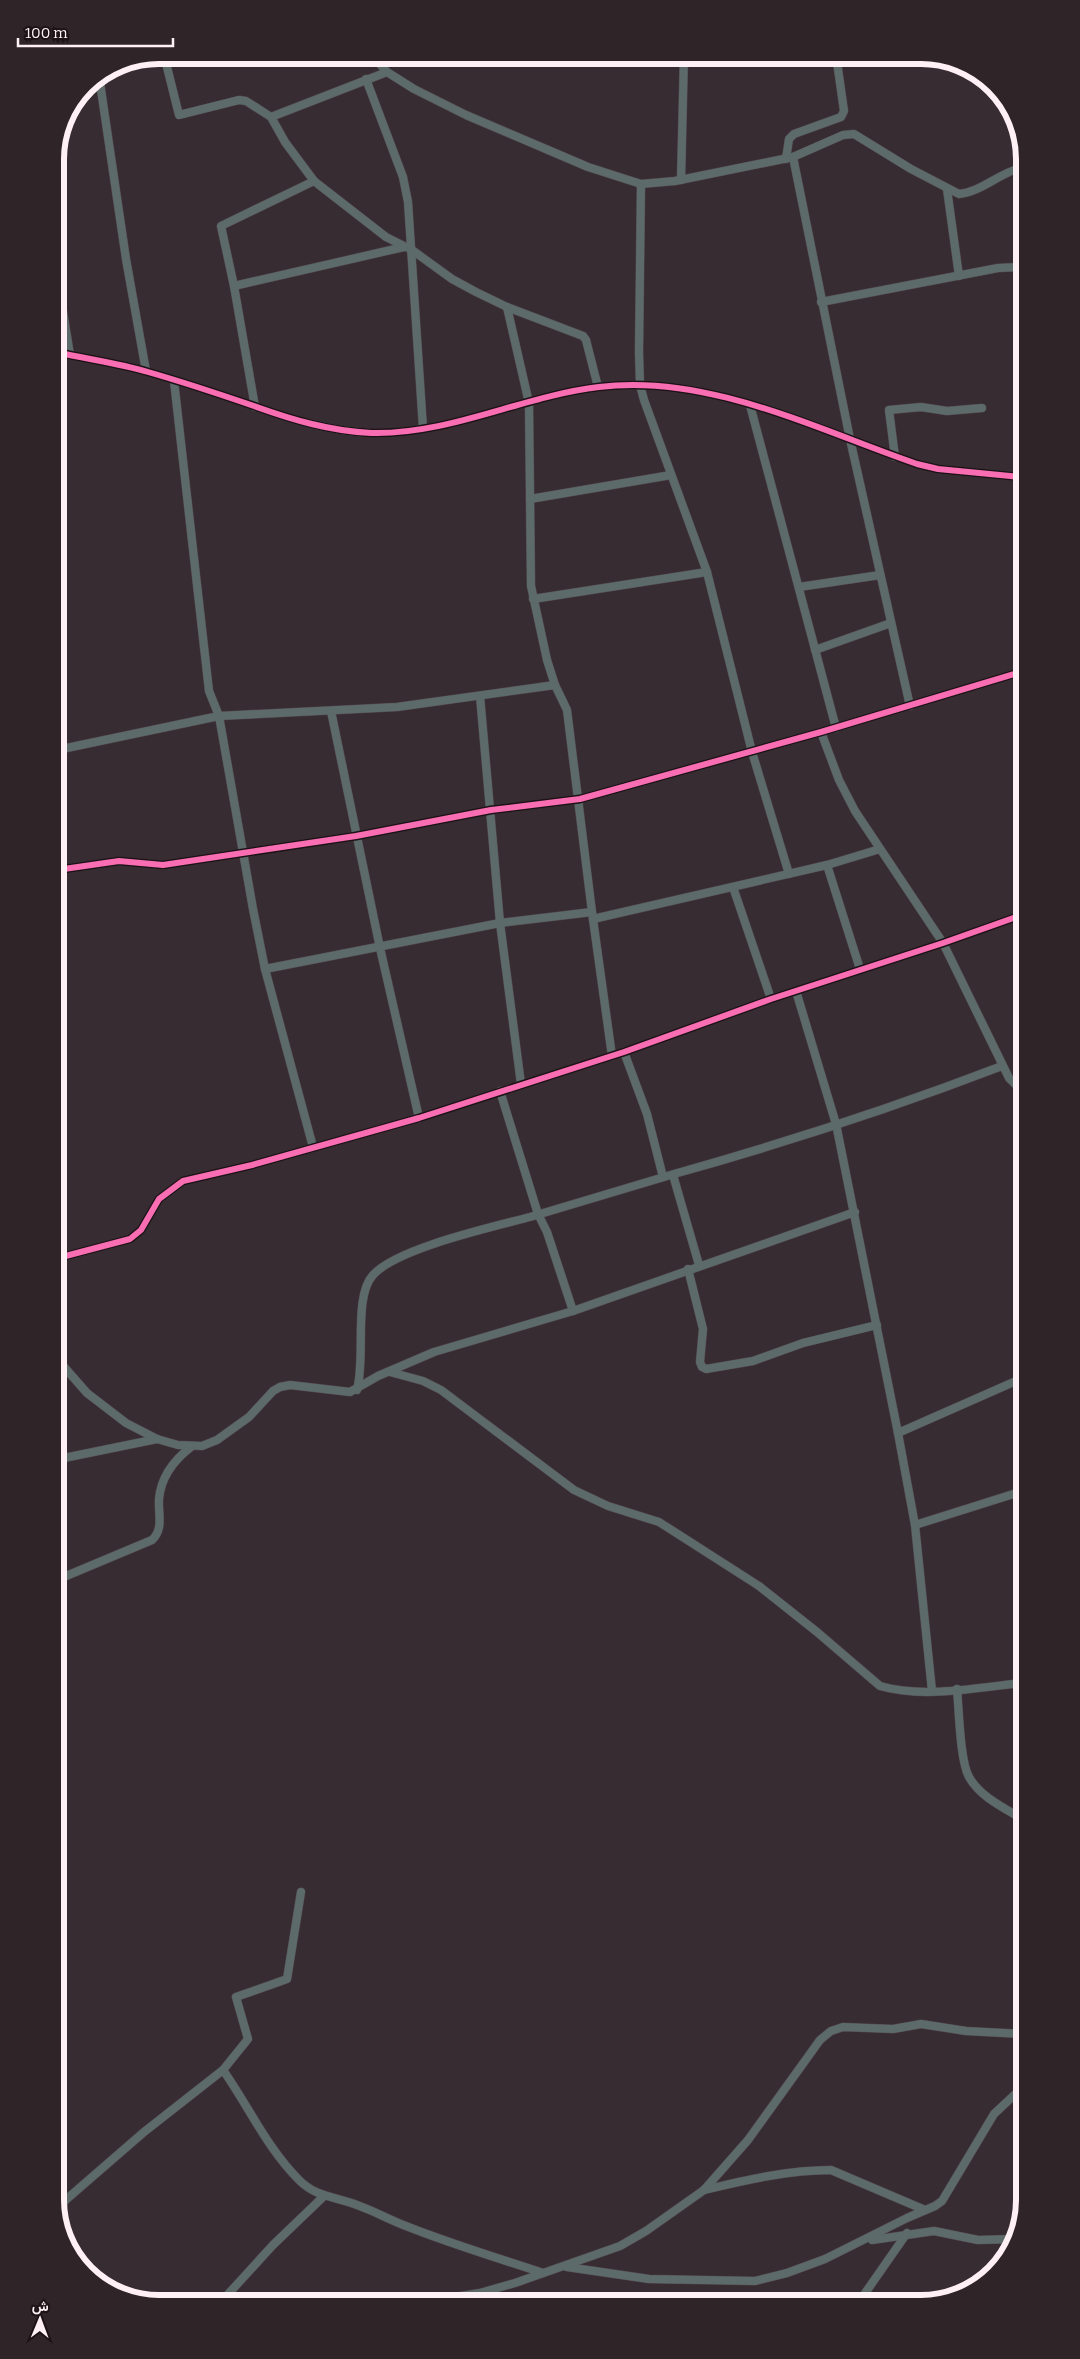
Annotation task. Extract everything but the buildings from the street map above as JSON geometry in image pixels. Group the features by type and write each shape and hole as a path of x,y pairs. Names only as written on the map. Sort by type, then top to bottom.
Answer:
{"street":[{"path":"166,64 179,115 239,100 246,101 271,116 285,142 314,181 386,237 408,249 452,279 507,307 583,336 586,340 598,387"},
{"path":"379,64 386,72 414,89 466,115 588,167 642,184 681,180 789,158 843,134 854,134 947,189 959,194 966,193 1016,170"},
{"path":"681,180 684,64"},
{"path":"837,64 844,111 841,117 794,134 790,139 789,158 910,706"},
{"path":"271,116 386,72"},
{"path":"366,79 403,177 408,202 408,249 423,428"},
{"path":"100,84 126,259 146,371"},
{"path":"255,407 234,286 221,226 314,181"},
{"path":"642,184 640,385 707,572 752,752 789,874"},
{"path":"947,189 959,276"},
{"path":"234,286 408,249"},
{"path":"821,302 998,268 1016,268"},
{"path":"507,307 530,403 531,586 555,685 567,710 580,800 592,915 612,1056"},
{"path":"64,315 70,355"},
{"path":"64,354 146,371 292,420 336,430 374,433 423,428 598,387 640,385 709,395 750,405 850,439 895,457 938,469 1016,476"},
{"path":"174,380 208,682 212,701 219,716 265,969 313,1147"},
{"path":"750,405 836,728"},
{"path":"895,457 889,410 921,407 947,412 982,408"},
{"path":"530,499 671,475"},
{"path":"533,599 707,572"},
{"path":"799,587 880,575"},
{"path":"815,650 891,622"},
{"path":"64,869 118,861 163,864 356,836 491,810 580,800 836,728 1016,674"},
{"path":"64,749 219,716 398,707 555,685"},
{"path":"480,696 500,923 521,1084"},
{"path":"331,711 380,948 419,1118"},
{"path":"822,732 839,780 855,811 943,943 1002,1066 1009,1078 1016,1084"},
{"path":"265,969 500,923 592,915 733,887 827,865 880,849"},
{"path":"827,865 860,969"},
{"path":"733,887 771,999"},
{"path":"64,1256 130,1239 141,1230 159,1199 183,1181 252,1165 419,1118 624,1052 771,999 1016,917"},
{"path":"796,991 836,1124 898,1433 915,1525 932,1691"},
{"path":"624,1052 647,1114 663,1177"},
{"path":"357,1390 361,1374 362,1303 365,1287 373,1275 390,1261 437,1244 891,1107 1002,1066"},
{"path":"500,1091 538,1214 547,1232 573,1311"},
{"path":"673,1174 699,1265"},
{"path":"64,1366 98,1403 126,1423 157,1439 191,1447 202,1446 217,1440 249,1417 273,1391 280,1387 290,1385 342,1392 357,1390 378,1376 434,1352 573,1311 699,1265 855,1212"},
{"path":"688,1269 702,1329 700,1362 702,1367 706,1369 753,1361 803,1343 877,1326"},
{"path":"390,1372 423,1382 440,1390 574,1490 608,1506 659,1522 724,1562 795,1615 880,1686 891,1689 932,1691 1016,1684"},
{"path":"898,1433 1016,1381"},
{"path":"64,1458 157,1439"},
{"path":"64,1575 152,1540 157,1535 160,1528 159,1498 163,1481 178,1456 191,1447"},
{"path":"915,1525 1016,1492"},
{"path":"957,1689 965,1764 969,1777 989,1799 1016,1815"},
{"path":"64,2201 144,2132 223,2070 248,2039 236,1997 284,1981 289,1975 301,1892"},
{"path":"467,2295 480,2293 565,2267 620,2246 646,2231 704,2190 748,2140 777,2102 800,2065 815,2046 831,2031 843,2027 894,2029 921,2024 966,2031 1016,2034"},
{"path":"223,2070 242,2097 255,2123 283,2162 300,2180 323,2197 356,2204 406,2226 543,2273"},
{"path":"565,2267 649,2279 755,2281 787,2274 825,2260 942,2201 994,2114 1016,2093"},
{"path":"704,2190 738,2182 816,2170 831,2170 925,2210"},
{"path":"227,2295 273,2245 323,2197"},
{"path":"862,2242 907,2233 934,2231 978,2240 1007,2239"},
{"path":"864,2295 907,2233"}],"cycle path":[{"path":"64,354 148,372 312,424 341,430 371,433 429,428 458,422 542,398 599,387 640,385 680,388 721,396 761,408 917,464 938,469 1016,477"},
{"path":"64,869 119,861 163,865 356,836 491,810 580,799 821,732 1016,674"},
{"path":"64,1256 130,1239 141,1230 159,1199 183,1181 252,1165 419,1118 624,1052 771,999 1016,917"}]}
